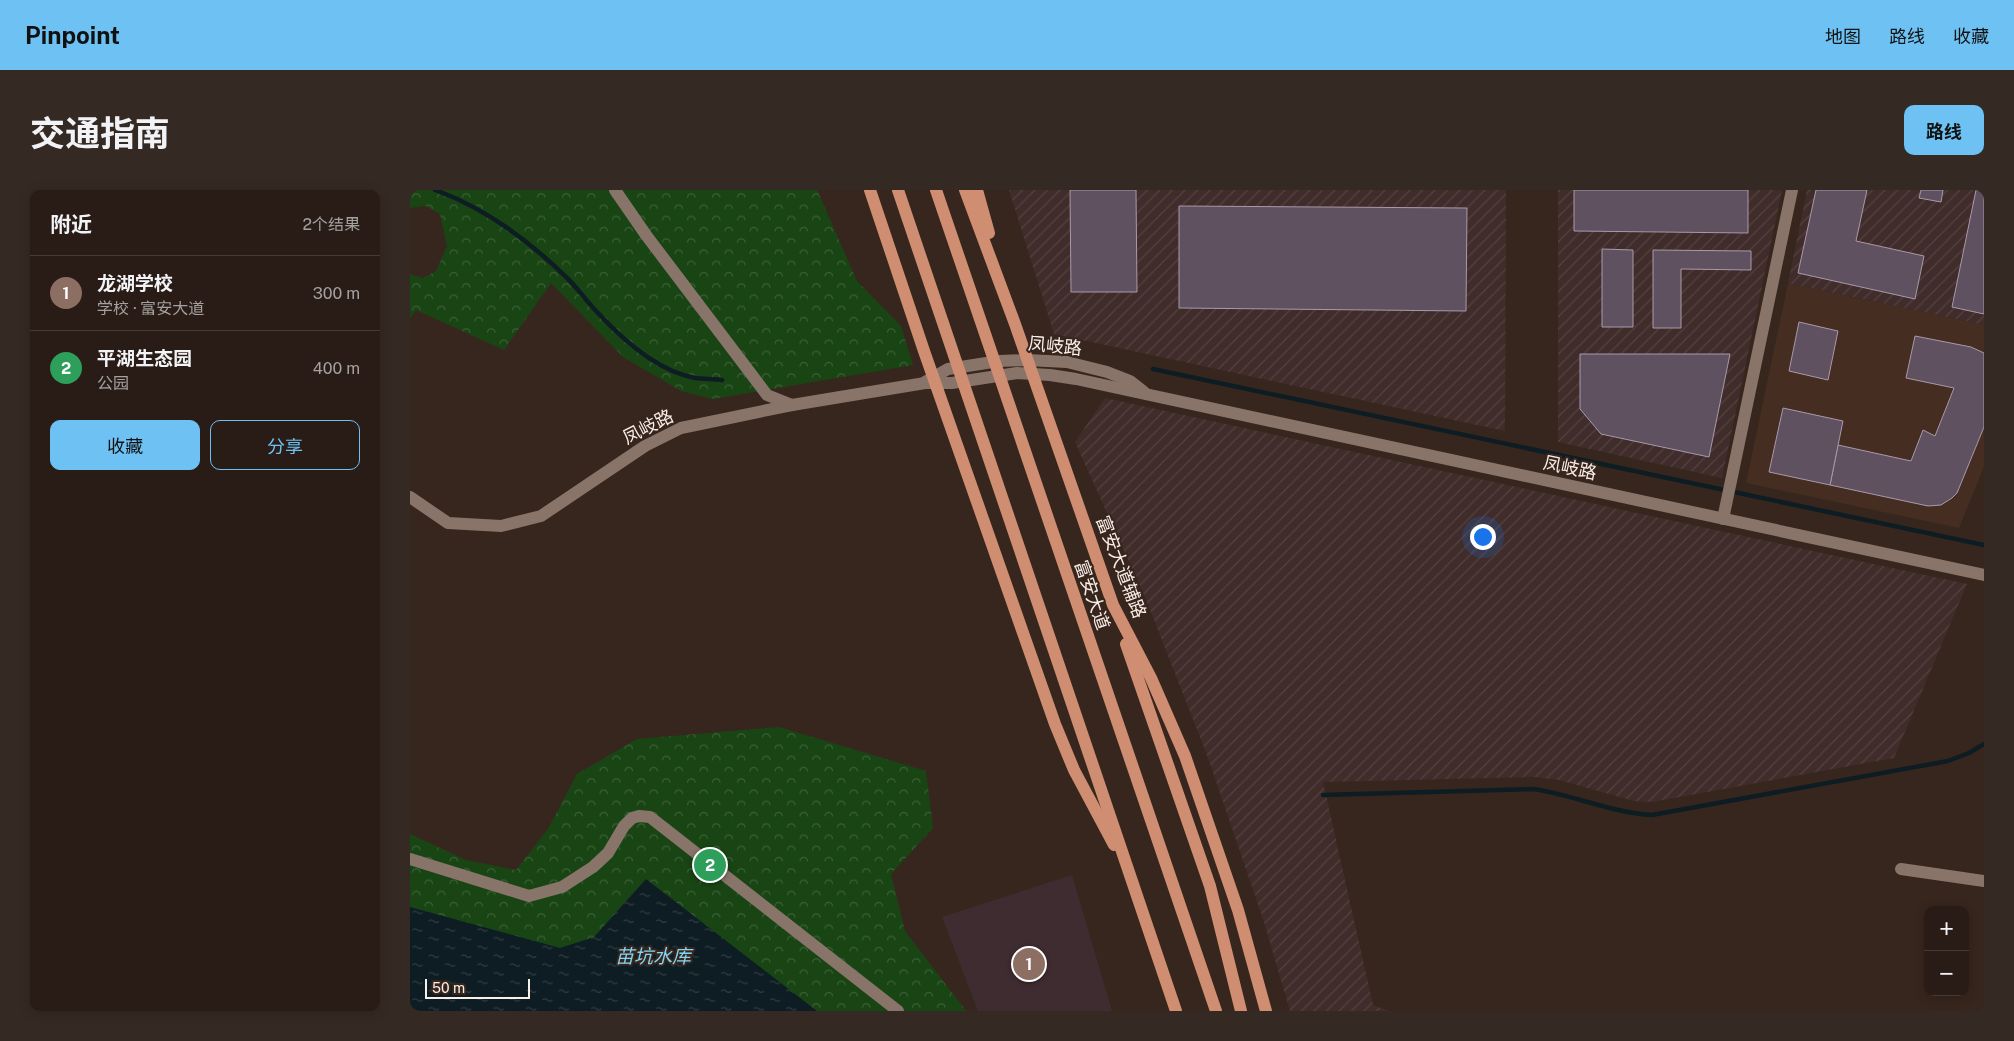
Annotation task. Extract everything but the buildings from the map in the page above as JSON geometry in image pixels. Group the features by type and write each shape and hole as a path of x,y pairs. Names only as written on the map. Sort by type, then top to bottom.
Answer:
{"main road":[{"path":"870,190 931,381 1064,748 1085,793 1130,876"},
{"path":"898,190 1176,1011"},
{"name":"富安大道","path":"936,190 1216,1011"},
{"name":"富安大道辅路","path":"965,190 1015,324 1113,605 1151,678 1185,756 1230,884 1266,1011"},
{"path":"977,190 1015,324"},
{"path":"1113,605 1210,886 1241,1011"}],"street":[{"path":"616,190 646,235 768,395 792,405"},
{"path":"1723,518 1792,190"},
{"name":"凤岐路","path":"931,381 948,369 999,361 1067,362 1119,375 1148,395"},
{"name":"凤岐路","path":"410,497 448,523 501,526 540,516 645,446 681,428 792,405 931,381 952,383 1002,375 1032,373 1065,377 1984,575"},
{"path":"410,860 528,896 562,888 594,867 608,853 624,826 632,818 650,816 898,1011"},
{"path":"1901,869 1984,881"}],"shaded area":[{"path":"1009,190 1506,190 1505,431 1054,334"},
{"path":"1558,190 1782,190 1722,478 1558,442"},
{"path":"1807,190 1984,190 1984,325 1788,283"},
{"path":"1788,283 1984,325 1984,467 1959,528 1746,483"},
{"path":"1105,398 1967,584 1894,758 1652,802 1634,801 1559,780 1534,777 1323,782 1373,1005 1389,1011 1290,1011 1263,919 1207,755 1145,597 1075,442"},
{"path":"1072,875 1112,1011 978,1011 942,917"}],"green space":[{"path":"410,190 817,190 857,281 901,326 913,365 713,399 681,391 623,357 551,283 504,350 416,310 410,318 410,274 423,278 436,271 447,246 440,214 426,206 410,208"},
{"path":"779,727 926,771 933,828 891,874 905,931 966,1011 410,1011 410,834 466,860 516,870 548,829 577,774 637,739"}],"water":[{"name":"苗坑水库","path":"646,879 817,1011 410,1011 410,907 560,948 594,937"}],"waterway":[{"path":"435,190 488,215 536,249 569,280 618,334 654,361 667,369 695,378 722,380"},
{"path":"1153,369 1984,545"},
{"path":"1323,795 1534,789 1622,811 1652,815 1948,761 1969,753 1984,744"}],"place":[{"name":"平湖生态园","path":"710,865"},
{"name":"龙湖学校","path":"1029,964"}]}
